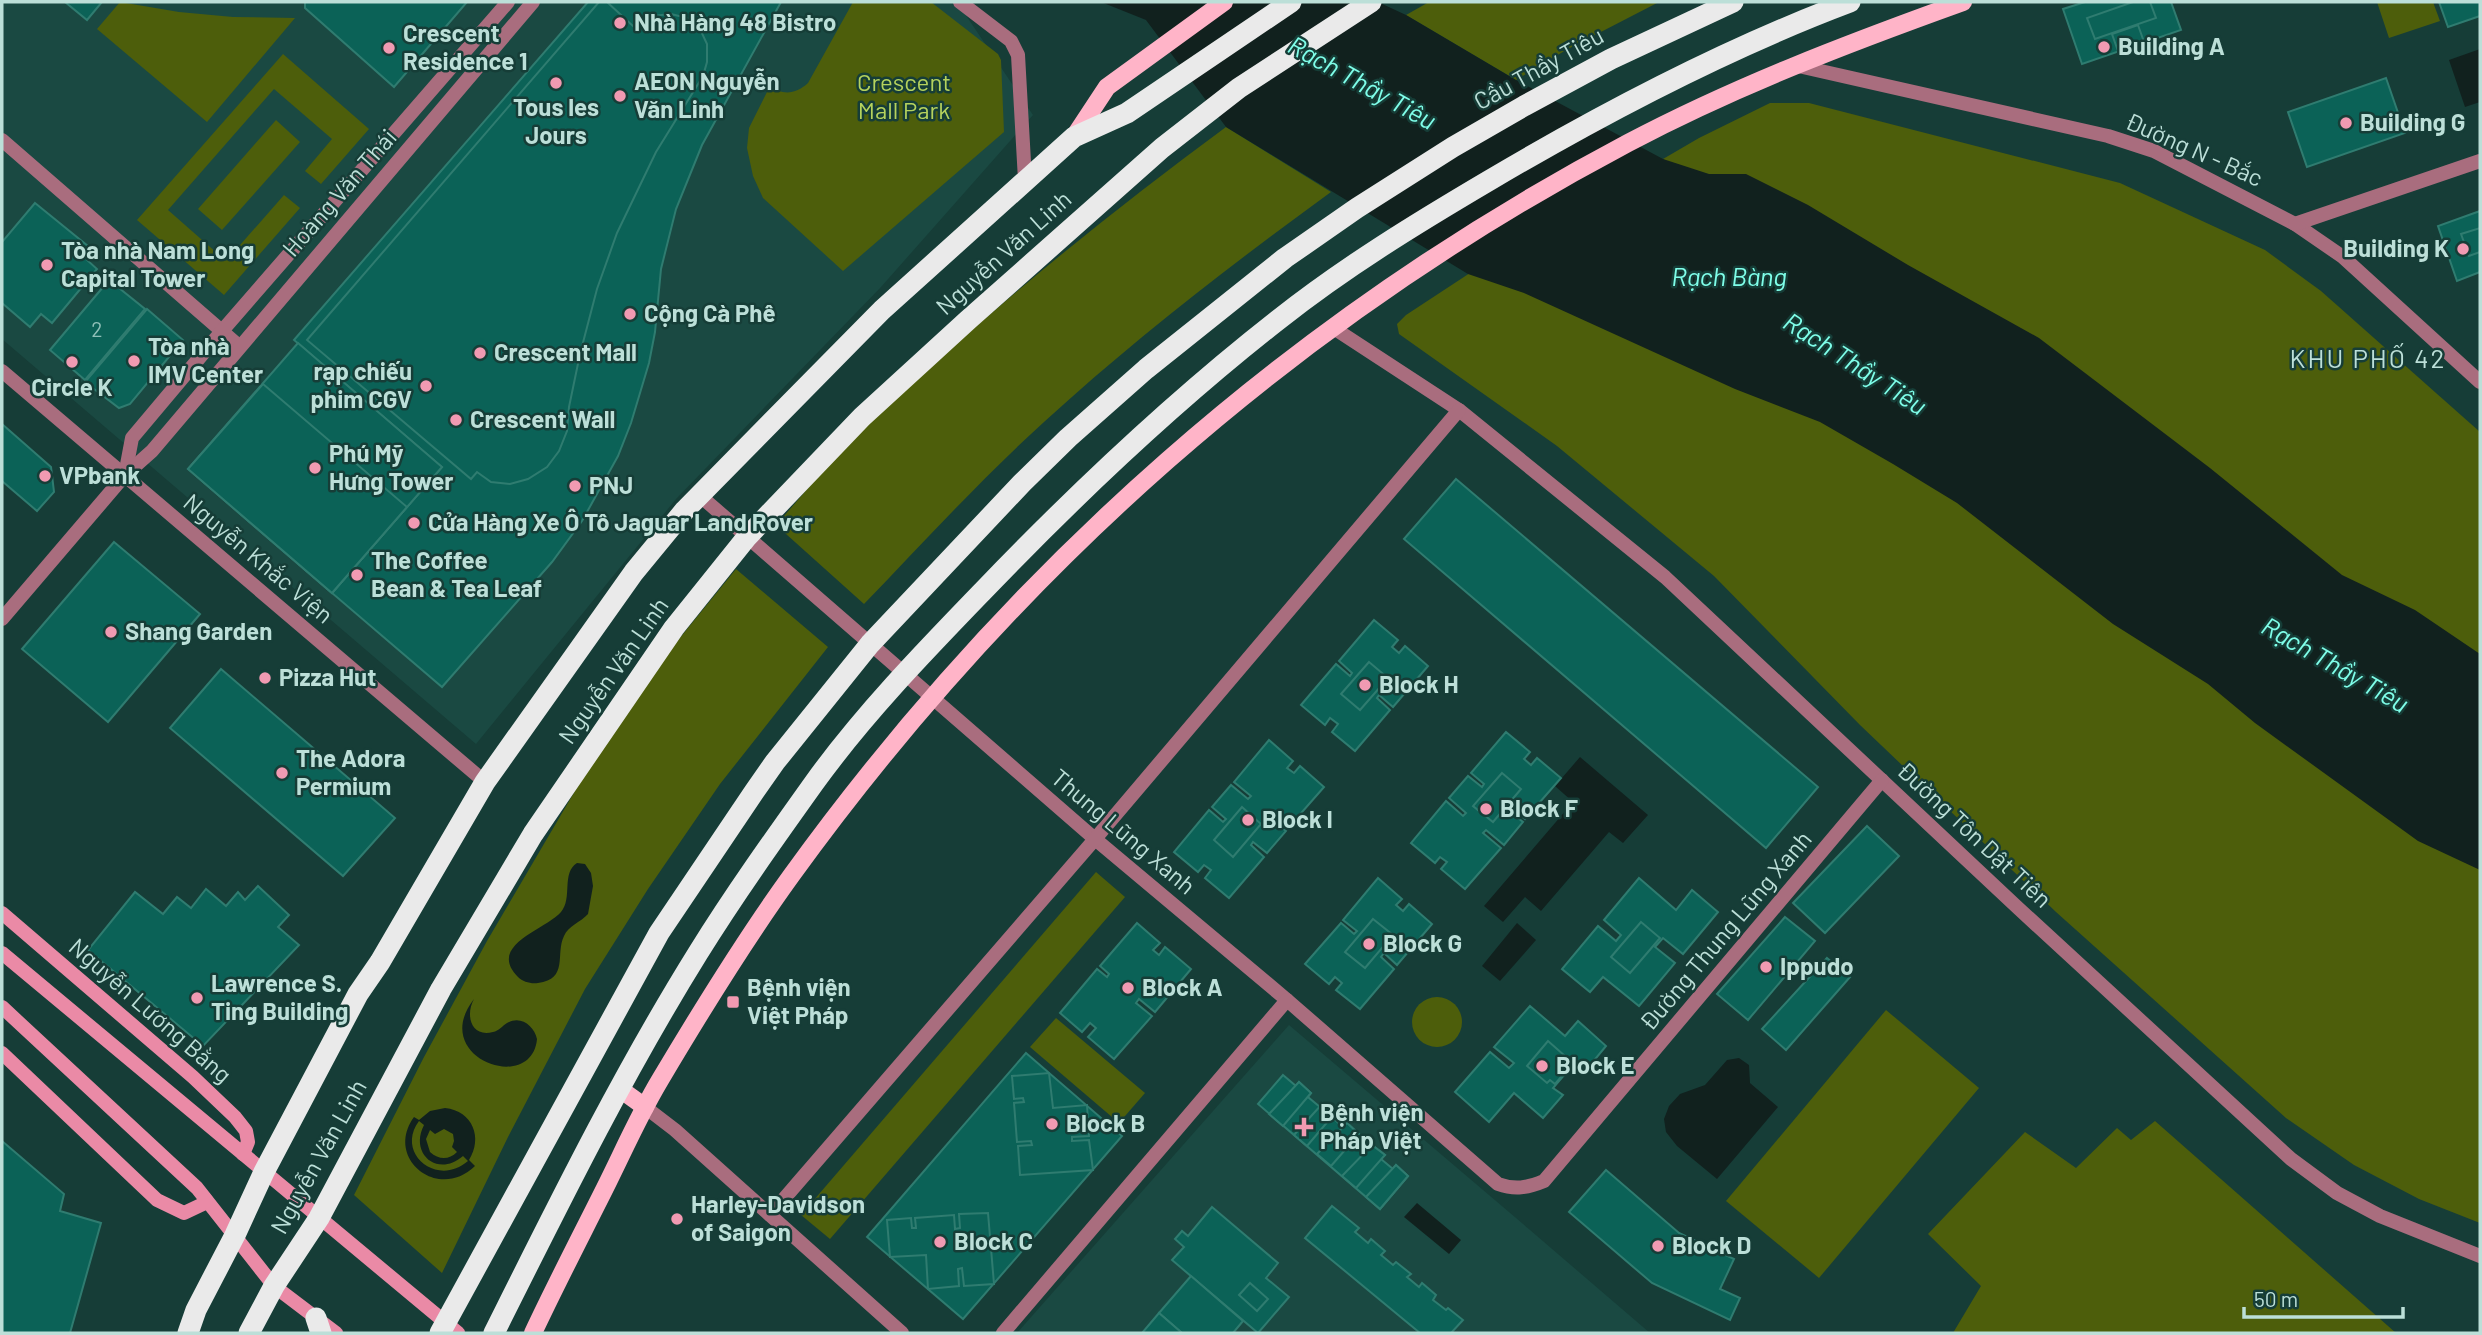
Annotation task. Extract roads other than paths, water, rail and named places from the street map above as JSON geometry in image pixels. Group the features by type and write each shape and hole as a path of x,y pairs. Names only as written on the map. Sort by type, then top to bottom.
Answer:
{"highway":[{"name":"Nguyễn Văn Linh","path":"188,1333 209,1283 264,1172 358,994 380,962 485,782 634,572 698,494 896,296 1074,137 1127,113 1290,2"},
{"name":"Nguyễn Văn Linh","path":"249,1333 274,1286 319,1218 441,989 533,834 674,628 747,537 862,417 1162,148 1239,88 1371,2"},
{"name":"Cầu Thầy Tiêu","path":"870,644 934,574 1068,438 1146,369 1285,258 1453,147 1611,59 1733,2"},
{"path":"494,1333 620,1089 698,953 817,778 904,674 1085,486 1205,379 1282,316 1417,223 1610,112 1763,38 1850,2"},
{"path":"448,1330 659,933 775,762 870,644"}],"main road":[{"name":"Nguyễn Văn Linh","path":"1074,137 1107,87 1224,2"},
{"path":"533,1333 645,1107 737,955 792,875 847,801 932,697 1046,574 1155,471 1230,405 1338,323 1464,238 1537,193 1630,142 1793,65 1963,2"},
{"name":"Nguyễn Lương Bằng","path":"2,913 193,1077 241,1122 248,1142 243,1154"},
{"name":"Nguyễn Lương Bằng","path":"2,953 319,1218 448,1330"},
{"path":"2,1007 191,1182 274,1286 319,1326 336,1333"},
{"path":"2,1053 157,1200 184,1213 206,1200"},
{"path":"620,1089 645,1107"}],"street":[{"name":"Hoàng Văn Thái","path":"125,475 132,438 508,2"},
{"name":"Hoàng Văn Thái","path":"2,619 125,475 152,451 533,2"},
{"path":"960,2 1011,41 1018,55 1025,180"},
{"name":"Đường N - Bắc","path":"1793,65 2108,136 2154,152 2295,224 2343,257 2480,382"},
{"path":"2,140 239,346"},
{"path":"2295,224 2480,161"},
{"path":"327,210 343,224"},
{"name":"Đường Tôn Dật Tiên","path":"1338,323 1459,410 1665,577 2291,1159 2337,1193 2380,1216 2480,1256"},
{"name":"Nguyễn Khắc Viện","path":"2,371 485,782"},
{"path":"770,1214 1095,839 1459,410"},
{"name":"Thung Lũng Xanh","path":"698,494 1095,839 1287,1000"},
{"name":"Đường Thung Lũng Xanh","path":"1287,1000 1498,1184 1512,1189 1530,1187 1544,1181 1882,780"},
{"path":"1003,1333 1287,1000"},
{"path":"645,1107 675,1130 902,1333"}],"water":[{"name":"Rạch Bàng","path":"1101,2 1378,2 1406,15 1516,80 1663,159 1709,174 1746,174 1808,205 1908,265 2039,338 2210,468 2342,575 2415,610 2480,654 2480,870 2418,841 2255,723 2208,684 2113,624 1957,503 1893,464 1820,422 1735,389 1524,293 1468,274 1226,127 1146,20"},
{"path":"2480,49 2480,102 2465,107 2449,60"},
{"path":"1580,757 1648,815 1623,843 1609,832 1541,911 1525,897 1503,922 1484,906 1573,802 1555,786"},
{"path":"577,863 585,864 591,873 593,886 588,914 566,933 554,976 548,981 538,983 525,981 518,977 510,966 509,956 522,939 561,912 566,900 569,873"},
{"path":"1517,923 1536,940 1500,981 1482,966"},
{"path":"474,999 470,1018 479,1032 495,1031 517,1020 530,1026 537,1039 531,1056 519,1065 503,1067 486,1062 472,1052 464,1038 463,1020"},
{"path":"1739,1058 1749,1065 1750,1083 1778,1107 1717,1179 1677,1146 1666,1132 1664,1119 1669,1106 1680,1094 1705,1085 1727,1060"},
{"path":"445,1108 455,1110 463,1114 473,1127 475,1143 469,1160 475,1166 461,1176 446,1179 432,1177 419,1170 410,1160 406,1147 406,1132 414,1117 419,1120 430,1111","holes":["419,1121 424,1125 420,1145 428,1160 444,1165 463,1156 468,1161 444,1171 423,1163 412,1145 413,1133","444,1129 453,1134 452,1147 457,1152 444,1158 430,1152 426,1139 430,1130 435,1134"]},
{"path":"1417,1203 1461,1240 1449,1254 1404,1217"}],"place":[{"name":"Nhà Hàng 48 Bistro","path":"620,23"},
{"name":"Building A","path":"2104,47"},
{"name":"Crescent Residence 1","path":"389,48"},
{"name":"Tous les Jours","path":"556,83"},
{"name":"AEON Nguyễn Văn Linh","path":"620,96"},
{"name":"Building G","path":"2346,123"},
{"name":"Building K","path":"2463,249"},
{"name":"Tòa nhà Nam Long Capital Tower","path":"47,265"},
{"name":"Cộng Cà Phê","path":"630,314"},
{"name":"Crescent Mall","path":"480,353"},
{"name":"Tòa nhà IMV Center","path":"134,361"},
{"name":"Circle K","path":"72,362"},
{"name":"rạp chiếu phim CGV","path":"426,386"},
{"name":"Crescent Wall","path":"456,420"},
{"name":"Phú Mỹ Hưng Tower","path":"315,468"},
{"name":"VPbank","path":"45,476"},
{"name":"PNJ","path":"575,486"},
{"name":"Cửa Hàng Xe Ô Tô Jaguar Land Rover","path":"414,523"},
{"name":"The Coffee Bean & Tea Leaf","path":"357,575"},
{"name":"Shang Garden","path":"111,632"},
{"name":"Pizza Hut","path":"265,678"},
{"name":"Block H","path":"1365,685"},
{"name":"The Adora Permium","path":"282,773"},
{"name":"Block F","path":"1486,809"},
{"name":"Block I","path":"1248,820"},
{"name":"Block G","path":"1369,944"},
{"name":"Ippudo","path":"1766,967"},
{"name":"Block A","path":"1128,988"},
{"name":"Lawrence S. Ting Building","path":"197,998"},
{"name":"Bệnh viện Việt Pháp","path":"733,1002"},
{"name":"Block E","path":"1542,1066"},
{"name":"Block B","path":"1052,1124"},
{"name":"Bệnh viện Pháp Việt","path":"1304,1127"},
{"name":"Harley-Davidson of Saigon","path":"677,1219"},
{"name":"Block C","path":"940,1242"},
{"name":"Block D","path":"1658,1246"}],"district":[{"name":"KHU PHỐ 42","path":"2368,359"}],"park label":[{"name":"Crescent Mall Park","path":"904,97"}],"water label":[{"name":"Rạch Thầy Tiêu","path":"1362,83"},
{"name":"Rạch Thầy Tiêu","path":"1855,364"},
{"name":"Rạch Thầy Tiêu","path":"2335,665"}]}
